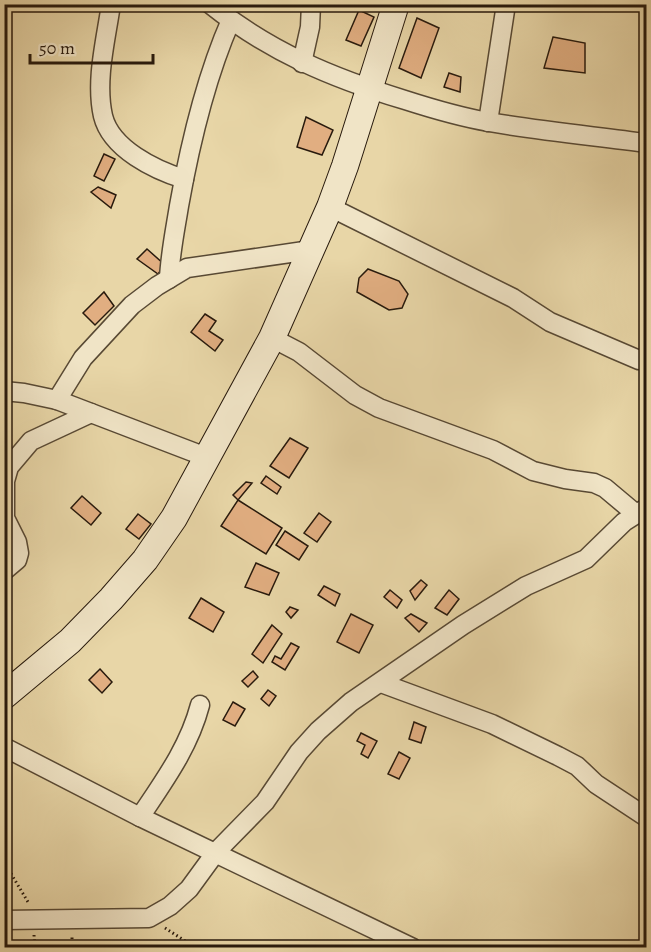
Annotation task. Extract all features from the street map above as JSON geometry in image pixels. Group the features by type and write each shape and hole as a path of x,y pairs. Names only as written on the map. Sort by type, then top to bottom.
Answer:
{"street":[{"path":"111,4 100,84 103,117 113,135 126,150 163,173 184,179"},
{"path":"210,4 259,40 302,63 369,89 446,113 488,122 646,143"},
{"path":"302,63 310,27 311,4"},
{"path":"4,696 70,641 111,600 174,518 272,338 330,207 396,4"},
{"path":"488,122 506,4"},
{"path":"169,279 184,179 214,65 231,20"},
{"path":"330,207 513,298 550,322 639,360 646,360"},
{"path":"57,400 83,358 132,305 187,268 311,250"},
{"path":"4,920 149,918 179,900 216,852 265,802 299,752 318,731 351,702 463,625 526,586 586,559 624,522 641,511 594,483 532,471 493,450 379,408 355,395 299,352 272,338"},
{"path":"4,392 24,393 57,400 206,457"},
{"path":"4,571 16,560 19,553 17,542 5,518 5,481 9,467 31,441 91,413"},
{"path":"381,682 492,724 558,756 577,766 596,784 646,817"},
{"path":"140,817 177,760 195,724 200,705"},
{"path":"4,747 140,817 413,948"}],"path":[{"path":"4,862 27,899 33,920"},
{"path":"149,918 196,948"}],"building":[{"path":"359,10 374,17 361,46 346,40"},
{"path":"417,18 439,28 421,78 399,68"},
{"path":"553,37 585,43 585,73 544,68"},
{"path":"449,73 461,77 460,92 444,87"},
{"path":"306,117 333,130 322,155 297,147"},
{"path":"104,154 115,159 104,181 94,176"},
{"path":"98,187 116,195 111,208 91,192"},
{"path":"147,249 165,265 158,274 137,259"},
{"path":"368,269 399,281 408,294 402,308 389,310 357,292 359,278"},
{"path":"104,292 114,306 95,325 83,313"},
{"path":"205,314 216,321 209,331 223,340 215,351 191,332"},
{"path":"290,438 308,448 289,478 270,466"},
{"path":"266,476 281,487 277,494 261,483"},
{"path":"246,482 252,483 238,500 233,495"},
{"path":"82,496 101,513 91,525 71,508"},
{"path":"238,500 282,528 266,554 221,526"},
{"path":"319,513 331,522 317,542 304,533"},
{"path":"138,514 151,524 139,539 126,529"},
{"path":"285,531 308,546 299,560 276,545"},
{"path":"256,563 279,573 269,595 245,587"},
{"path":"421,580 427,585 415,600 410,591"},
{"path":"324,586 340,594 335,606 318,595"},
{"path":"390,590 402,600 397,608 384,597"},
{"path":"449,590 459,599 447,615 435,608"},
{"path":"201,598 224,612 213,632 189,618"},
{"path":"290,607 298,610 291,618 286,612"},
{"path":"351,614 373,625 359,653 337,642"},
{"path":"411,614 427,623 419,632 405,618"},
{"path":"272,625 282,634 263,663 252,654"},
{"path":"291,643 299,647 285,670 272,662 275,656 281,659"},
{"path":"100,669 112,682 102,693 89,680"},
{"path":"253,671 258,677 248,687 242,681"},
{"path":"268,690 276,696 269,706 261,699"},
{"path":"233,702 245,709 235,726 223,720"},
{"path":"414,722 426,727 421,743 409,739"},
{"path":"361,733 377,741 368,758 361,754 365,745 357,741"},
{"path":"399,752 410,758 399,779 388,774"}]}
